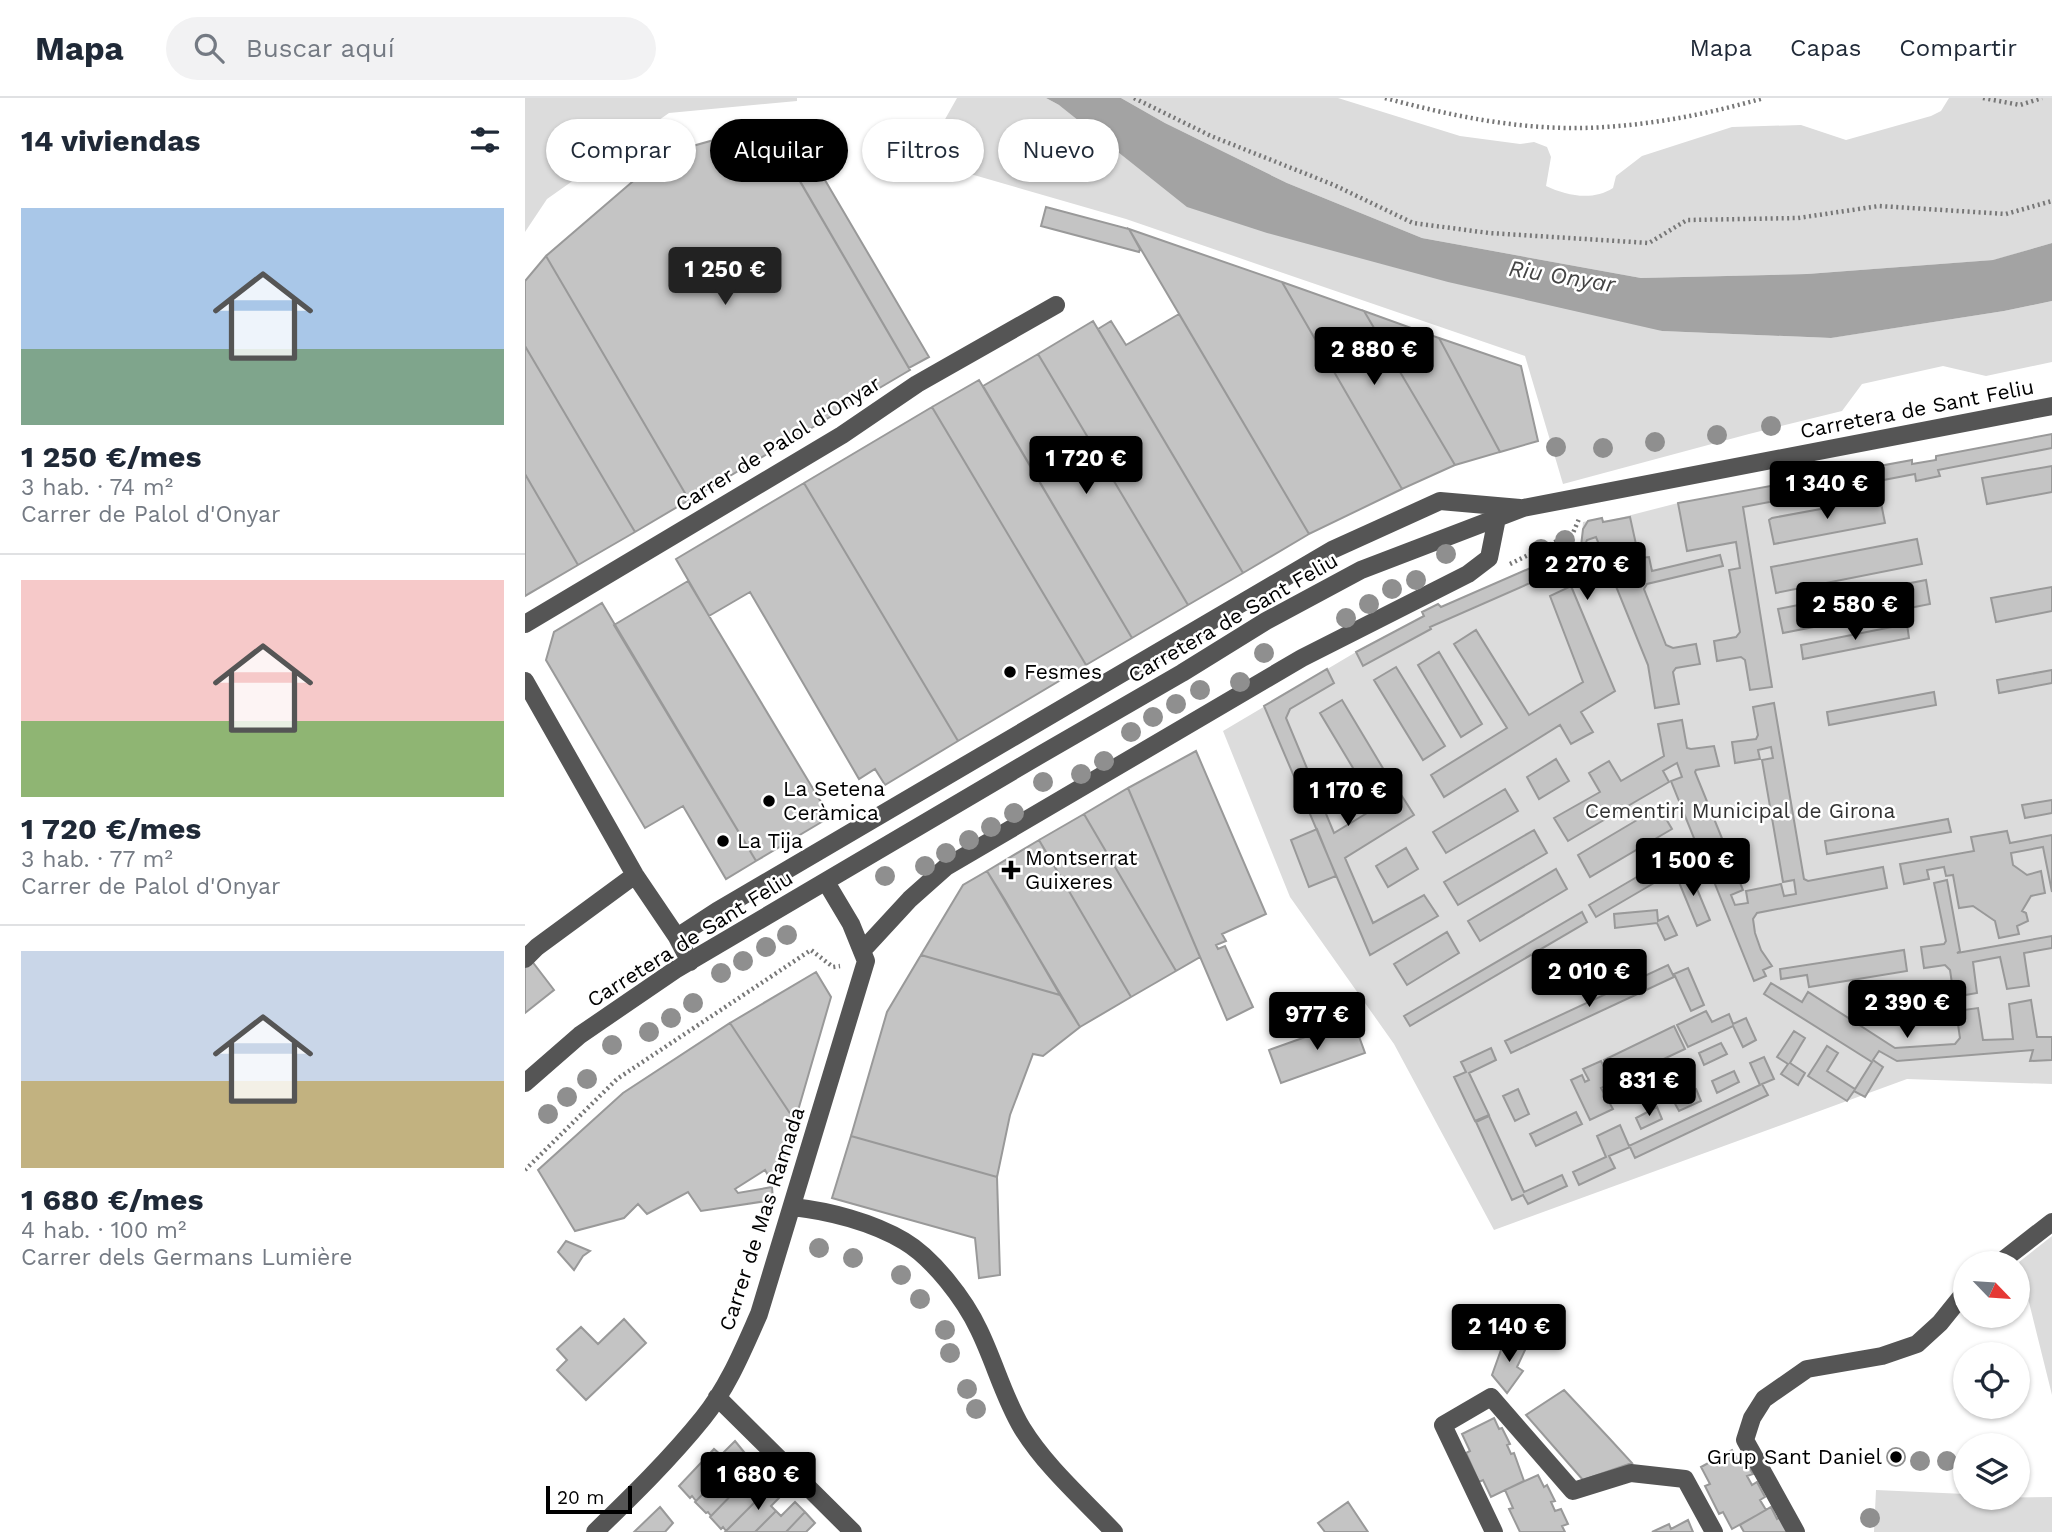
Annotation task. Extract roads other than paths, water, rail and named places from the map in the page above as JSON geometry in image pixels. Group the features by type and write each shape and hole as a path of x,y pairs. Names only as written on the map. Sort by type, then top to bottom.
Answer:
{"street":[{"name":"Carrer de Palol d'Onyar","path":"525,625 842,435 917,384 1056,305"},
{"name":"Carretera de Sant Feliu","path":"526,1079 580,1035 690,962 1182,674 1266,621 1361,570 1523,508 2052,405"},
{"path":"677,937 1332,551 1440,501 1523,508"},
{"path":"862,951 910,899 946,867 1302,658 1468,574 1489,558 1497,518"},
{"path":"525,681 635,875 677,937 690,962"},
{"path":"525,959 537,947 635,875"},
{"name":"Carrer de Mas Ramada","path":"595,1532 643,1485 704,1417 738,1362 759,1314 866,961 851,924 826,882"},
{"path":"793,1207 815,1209 884,1231 906,1242 927,1259 957,1294 978,1326 1010,1407 1024,1430 1038,1450 1114,1532"},
{"path":"2015,1251 2052,1222"},
{"path":"1796,1532 1745,1440 1752,1418 1764,1399 1807,1368 1882,1356 1917,1344 1953,1307"},
{"path":"717,1397 853,1532"},
{"path":"1494,1532 1443,1425 1491,1397 1573,1491 1631,1473 1685,1479 1714,1532"}],"water":[{"name":"Riu Onyar","path":"1046,98 1121,98 1165,123 1287,183 1422,238 1641,278 1807,274 1993,260 2052,243 2052,301 1831,338 1662,331 1448,282 1267,233 1187,207 1119,153 1119,119 1077,119"}],"place":[{"name":"Fesmes","path":"1010,672"},
{"name":"La Setena Ceràmica","path":"769,801"},
{"name":"La Tija","path":"723,841"},
{"name":"Montserrat Guixeres","path":"1011,870"},
{"name":"Grup Sant Daniel","path":"1896,1457"}],"park label":[{"name":"Cementiri Municipal de Girona","path":"1740,811"}]}
